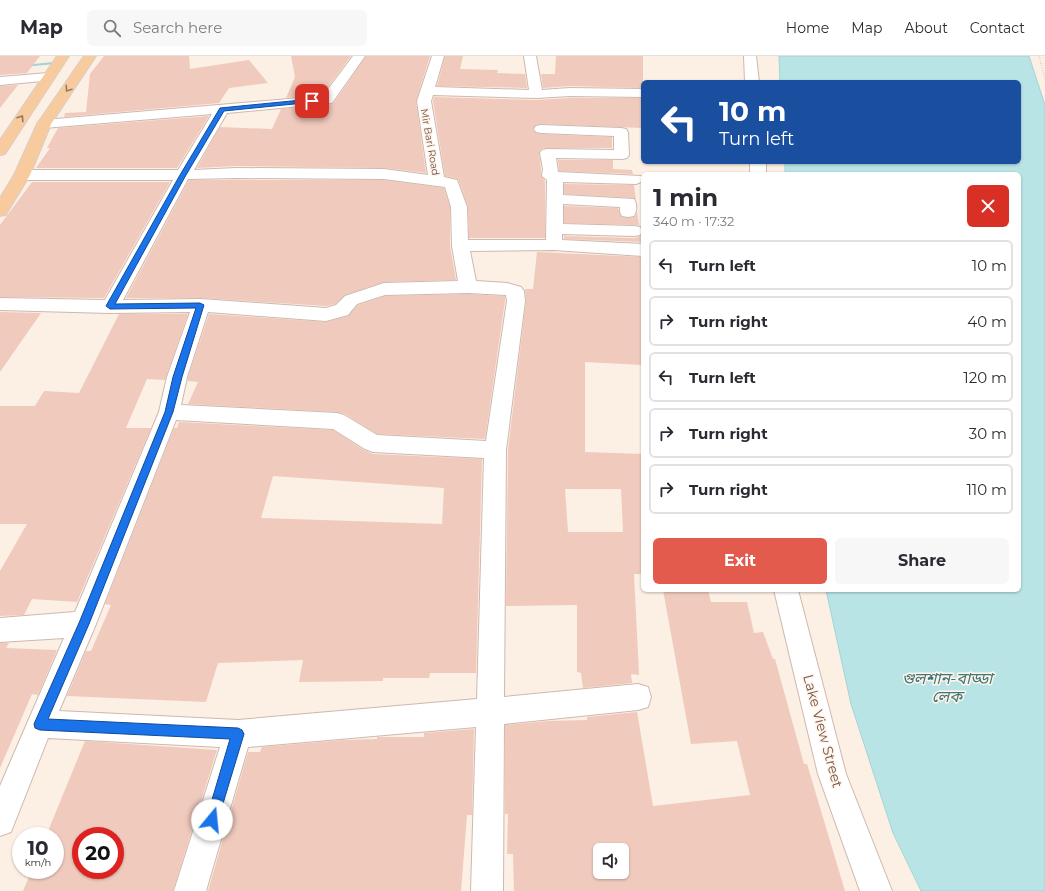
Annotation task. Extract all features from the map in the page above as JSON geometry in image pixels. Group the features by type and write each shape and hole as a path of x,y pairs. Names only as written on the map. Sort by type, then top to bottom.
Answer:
{"main road":[{"path":"0,151 63,56"},
{"path":"0,211 22,175 44,124 90,56"}],"street":[{"path":"44,124 327,100 359,56"},
{"name":"Mir Bari Road","path":"437,182 424,107 426,91 438,56"},
{"path":"530,56 536,94"},
{"path":"750,56 752,80"},
{"path":"0,81 48,77"},
{"path":"426,91 536,94 570,92 641,93"},
{"path":"110,306 183,175 222,109"},
{"path":"541,129 621,132 622,155 547,152 551,169 550,176 636,179"},
{"path":"22,175 183,175 236,173 384,174 452,183 459,207 460,246 468,287"},
{"path":"554,246 555,176"},
{"path":"555,199 628,202 628,212"},
{"path":"554,229 634,231"},
{"path":"460,246 554,246 641,250"},
{"path":"0,304 110,306 200,305 326,315 342,310 351,300 384,289 468,287 507,289 515,291 516,302 495,450 486,891"},
{"path":"0,821 83,624 169,412 177,377 200,305"},
{"path":"169,412 337,421 373,443 495,450"},
{"name":"Lake View Street","path":"786,592 832,774 876,891"},
{"path":"0,630 83,624"},
{"path":"40,724 238,734 490,712 638,697"},
{"path":"190,891 238,734"}],"path":[{"path":"1039,56 1045,79"}],"water":[{"name":"গুলশান-বাড্ডা লেক","path":"779,56 1029,56 1045,105 1045,891 921,891 893,833 851,704 826,592 1021,592 1021,172 785,172 785,164 1021,164 1021,80 780,80"}],"building":[{"path":"0,56 40,56 27,73 0,75"},
{"path":"104,56 189,56 190,69 249,60 268,83 229,88 219,103 64,117 65,113 86,112 90,74"},
{"path":"291,56 351,56 322,95 286,98 295,77"},
{"path":"366,56 430,56 416,101 426,173 384,168 236,166 197,168 220,127 272,129 281,109 333,104"},
{"path":"445,56 463,56 460,69 498,70 497,73 525,74 527,88 437,86"},
{"path":"556,56 643,56 643,80 641,80 641,88 570,86 543,88 541,74 555,74"},
{"path":"18,85 0,108 0,86"},
{"path":"434,97 536,100 570,98 641,98 641,128 536,125 533,130 536,133 541,134 612,137 612,148 541,149 539,153 541,176 545,181 545,238 469,238 468,207 458,179 445,176 433,101"},
{"path":"209,116 177,168 36,168 50,148 47,148 58,128"},
{"path":"558,160 613,160 613,169 632,170 633,174 559,171"},
{"path":"189,180 384,180 444,188 450,207 450,246 456,280 384,282 345,295 335,304 326,306 201,298 126,298"},
{"path":"32,182 170,182 104,298 0,297 0,225"},
{"path":"564,184 634,185 636,200 634,198 564,194"},
{"path":"564,206 618,208 621,217 628,218 635,217 637,211 639,225 564,223"},
{"path":"564,236 634,238 641,236 641,242 564,239"},
{"path":"537,252 641,257 641,365 585,362 585,452 641,454 641,574 634,574 639,675 631,674 632,683 583,688 581,673 577,672 577,605 506,606 508,450 526,301 525,289 533,289","holes":["565,489 621,489 623,532 568,532"]},
{"path":"468,294 505,296 485,439 377,434 345,414 337,412 188,404 198,382 188,381 188,377 209,314 326,322 348,316 358,305 385,296"},
{"path":"0,312 41,313 0,372"},
{"path":"119,314 188,314 165,380 147,379 126,428 151,428 77,602 32,599 24,615 0,616 0,571 27,524 0,524 0,406 35,406 44,391 79,393"},
{"path":"179,422 333,430 364,450 373,454 482,459 476,673 430,673 429,678 383,678 383,681 299,682 303,660 218,663 206,702 67,696 86,651 91,651 111,605 105,604 174,428 177,428","holes":["273,476 444,488 442,524 261,518"]},
{"path":"663,592 708,592 711,602 747,602 754,633 763,632 773,659 775,659 804,764 807,764 845,891 514,891 513,854 507,854 508,814 505,814 505,725 548,721 587,720 587,717 637,712 653,806 750,795 737,741 691,744"},
{"path":"0,643 9,643 6,648 57,650 38,695 32,694 0,768"},
{"path":"474,729 472,815 467,815 461,891 208,891 248,752 260,752 262,747 344,740 377,739 377,737 424,737 424,733"},
{"path":"85,741 217,750 173,891 23,891 28,879 64,879 64,827 50,827"}],"waterway":[{"path":"23,66 53,63"}],"route":[{"path":"212,820 238,734 40,724 83,624 169,412 177,377 200,305 110,306 183,175 222,109 312,101"}]}
